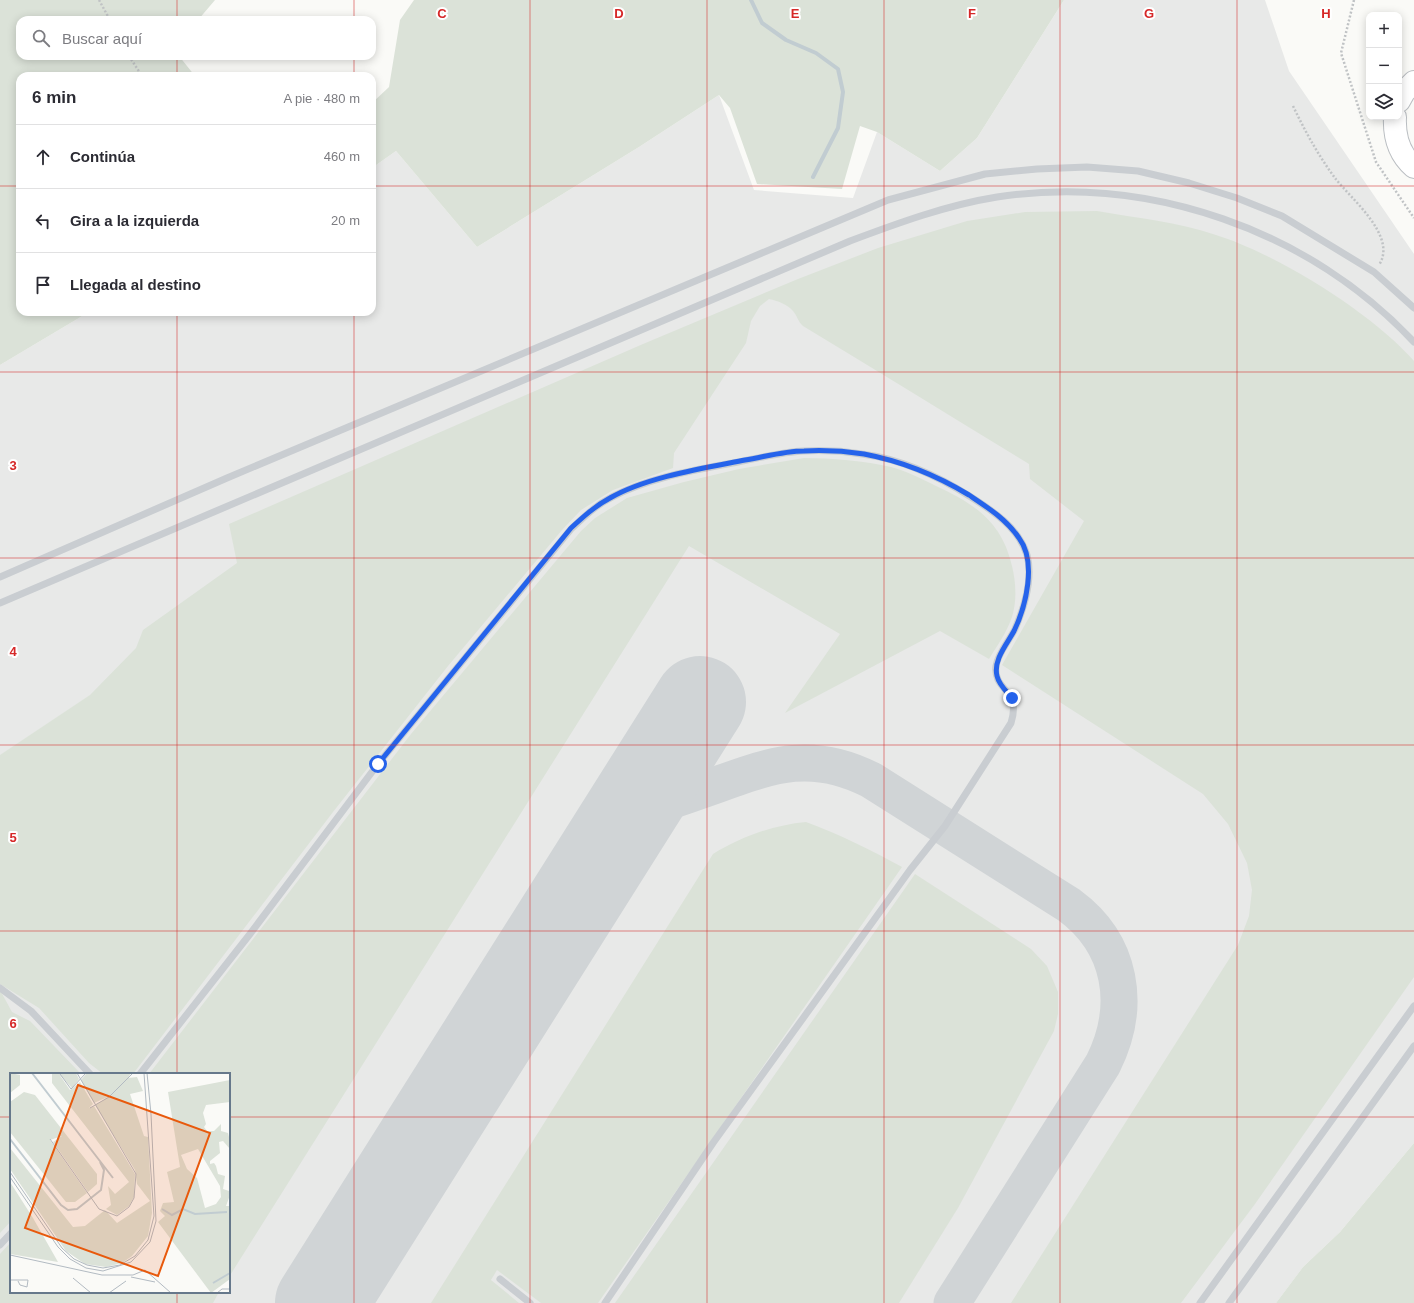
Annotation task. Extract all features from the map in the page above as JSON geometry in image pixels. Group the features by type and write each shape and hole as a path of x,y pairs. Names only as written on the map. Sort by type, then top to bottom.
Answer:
{"main road":[{"path":"1402,96 1414,82"},
{"path":"1394,120 1396,141 1402,153 1414,167"}],"lane":[{"path":"0,577 227,478 874,205 937,186 985,174 1036,169 1087,167 1138,172 1189,182 1237,198 1282,216 1374,272 1414,308"},
{"path":"0,603 850,241 899,223 946,209 997,198 1039,193 1128,195 1180,205 1222,219 1270,237 1312,259 1361,294 1394,321 1414,342"},
{"path":"141,1073 250,934 378,764 571,528 592,509 630,488 692,470 802,451 863,454 905,464 932,475 959,489 1003,520 1020,539 1027,555 1029,571 1026,593 1015,629 998,660 996,668 999,683 1012,698 1014,714 1011,722 945,826 910,870 713,1143 605,1303"},
{"path":"0,988 31,1011 89,1073"},
{"path":"1200,1303 1414,1006"},
{"path":"1229,1303 1414,1046"},
{"path":"0,1245 10,1233"},
{"path":"500,1279 530,1303"}],"path":[{"path":"99,0 108,16"},
{"path":"1354,0 1341,52 1376,162 1414,218"},
{"path":"132,60 139,72"},
{"path":"1293,106 1310,140 1335,178 1362,207 1379,234 1384,247 1382,260 1374,272"}],"shaded area":[{"path":"0,0 215,0 201,16 16,16 16,60 182,60 192,72 16,72 16,316 82,316 0,365"},
{"path":"414,0 1064,0 977,138 940,171 877,132 860,126 842,189 757,184 730,108 719,95 639,147 477,247 396,151 376,165 376,99 389,87 400,20"},
{"path":"1064,0 1265,0 1289,71 1414,254 1414,1143 1340,1232 1303,1267 1276,1303 0,1303 0,365 82,316 376,316 376,165 396,151 477,247 639,147 719,95 754,190 853,198 877,132 940,171 977,138"},
{"path":"1097,211 1172,224 1216,235 1240,244 1267,256 1294,271 1349,305 1374,324 1414,361 1414,977 1255,1204 1181,1303 1011,1303 1238,945 1249,916 1252,890 1247,863 1228,824 1203,794 1002,665 1084,521 1030,479 1029,464 803,326 788,306 769,299 760,306 751,321 746,343 674,453 673,468 613,490 581,510 562,530 448,666 333,812 134,1073 102,1073 89,1063 39,1008 0,984 0,755 90,695 136,648 143,630 237,563 229,524 643,344 798,279 878,248 967,221 1025,212"},
{"path":"804,458 836,459 881,465 914,475 963,500 985,516 994,526 1001,537 1012,566 1015,585 1015,605 1010,623 1002,639 989,659 940,631 785,713 840,634 689,546 230,1275 230,1073 150,1073 411,734 581,531 595,518 627,498 684,482 739,469"},
{"path":"806,822 879,854 902,867 598,1303 541,1303 497,1270 491,1280 519,1303 431,1303 713,854 746,837 769,829"},
{"path":"915,874 1031,949 1047,966 1058,992 1058,1014 1054,1031 958,1208 899,1303 615,1303"},
{"path":"0,990 12,1012 30,1021 80,1073 10,1073 10,1222 0,1233"},
{"path":"1414,1143 1414,1303 1276,1303 1303,1267 1340,1232"},
{"path":"10,1243 10,1293 218,1293 213,1303 0,1303 0,1254"}],"waterway":[{"path":"751,0 762,23 786,40 816,53 838,69 843,92 838,128 813,177"}],"taxiway":[{"path":"601,860 627,826 645,812 661,804 766,768 786,764 806,763 826,765 848,770 871,780 1069,905 1087,921 1101,938 1111,957 1117,977 1119,998 1117,1020 1112,1042 1103,1064 952,1303"}],"runway":[{"path":"321,1303 700,702"}],"route":[{"path":"378,764 446,680 519,594 571,528 592,509 611,497 630,488 692,470 802,451 837,451 863,454 905,464 932,475 959,489 986,506 1003,520 1020,539 1027,555 1029,571 1026,593 1015,629 998,660 996,668 996,676 999,683 1012,698"}]}
